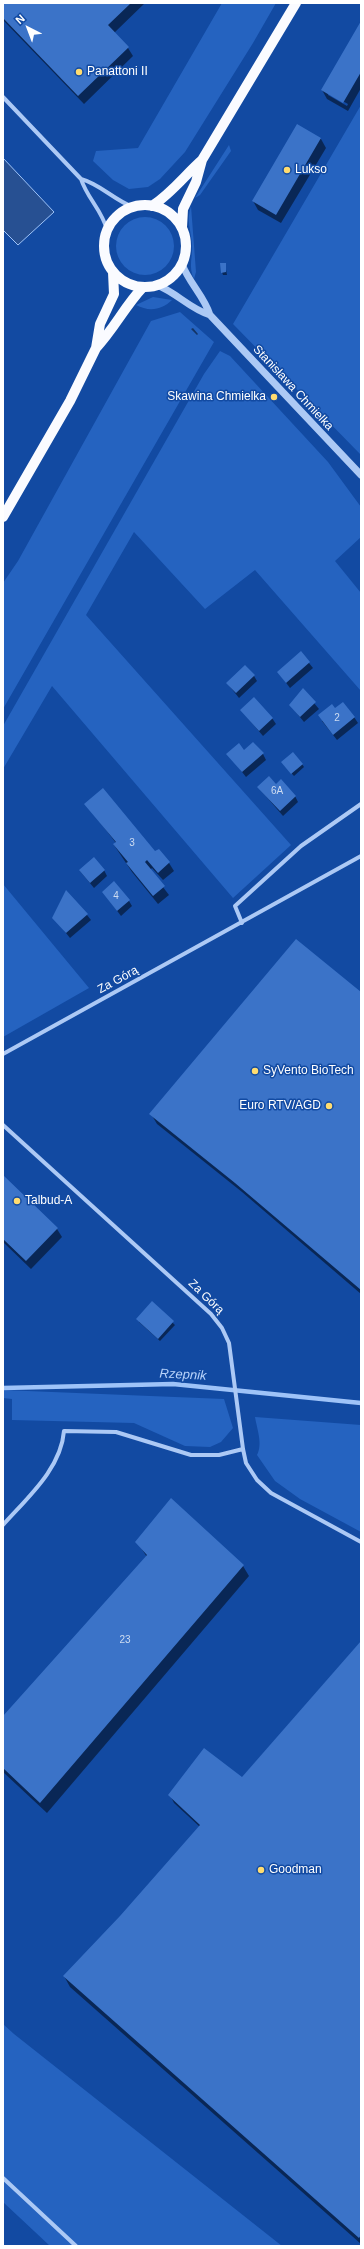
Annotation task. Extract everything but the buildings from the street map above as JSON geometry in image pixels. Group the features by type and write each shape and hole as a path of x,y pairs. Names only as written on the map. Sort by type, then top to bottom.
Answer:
{"main road":[{"path":"113,272 127,283 143,287 157,285 172,277 182,264 186,242 182,227 184,209 196,182 202,160 296,3"},
{"path":"152,206 168,195 186,174 202,160"},
{"path":"3,517 70,401 96,348 100,324 114,294 113,272 104,252 107,230 118,216 133,207 152,206 169,213 182,227"},
{"path":"96,348 112,331 127,306 143,287"}],"street":[{"path":"3,97 81,179 85,190 103,217 107,230"},
{"path":"81,179 94,182 116,200 133,207"},
{"name":"Stanisława Chmielka","path":"182,264 189,280 206,303 210,315 361,475"},
{"name":"Stanisława Chmielka","path":"157,285 175,293 197,311 210,315"},
{"path":"242,923 235,906 301,846 361,804"},
{"name":"Za Górą","path":"3,1054 361,856"},
{"name":"Za Górą","path":"3,1125 211,1314 222,1328 229,1343 232,1373 246,1463 257,1480 271,1493 361,1542"},
{"path":"3,1525 53,1465 63,1443 64,1431 116,1432 191,1455 219,1454 244,1449"},
{"path":"3,2178 76,2246"}],"shaded area":[{"path":"222,3 276,3 253,43 185,152 160,179 148,187 129,189 113,180 93,161 96,151 138,148"},
{"path":"361,105 361,455 233,324"},
{"path":"229,145 231,151 200,195 195,198"},
{"path":"3,158 54,212 18,245 3,230"},
{"path":"191,206 196,272 194,279 191,270 192,244 189,221"},
{"path":"139,217 151,217 166,225 174,240 174,252 166,267 151,275 139,275 124,267 116,252 116,240 124,225"},
{"path":"153,297 172,300 164,306 155,309 146,309 136,305"},
{"path":"180,312 214,342 3,709 3,583 18,561 151,321"},
{"path":"220,351 230,356 328,462 361,507 361,537 335,561 361,593 361,691 255,570 205,609 134,532 86,615 291,845 233,898 52,686 3,769 3,726 204,374"},
{"path":"3,884 89,988 3,1037"},
{"path":"3,1390 224,1399 233,1428 221,1442 210,1447 185,1446 134,1423 12,1420 12,1399 3,1398"},
{"path":"255,1417 361,1425 361,1532 300,1499 275,1481 257,1455 260,1441"},
{"path":"3,2024 282,2246 50,2246 3,2202"}],"waterway":[{"name":"Rzepnik","path":"3,1388 173,1384 361,1403"}],"place":[{"name":"Panattoni II","path":"79,72"},
{"name":"Lukso","path":"287,170"},
{"name":"Skawina Chmielka","path":"274,397"},
{"name":"SyVento BioTech","path":"255,1071"},
{"name":"Euro RTV/AGD","path":"329,1106"},
{"name":"Talbud-A","path":"17,1201"},
{"name":"Goodman","path":"261,1870"}]}
